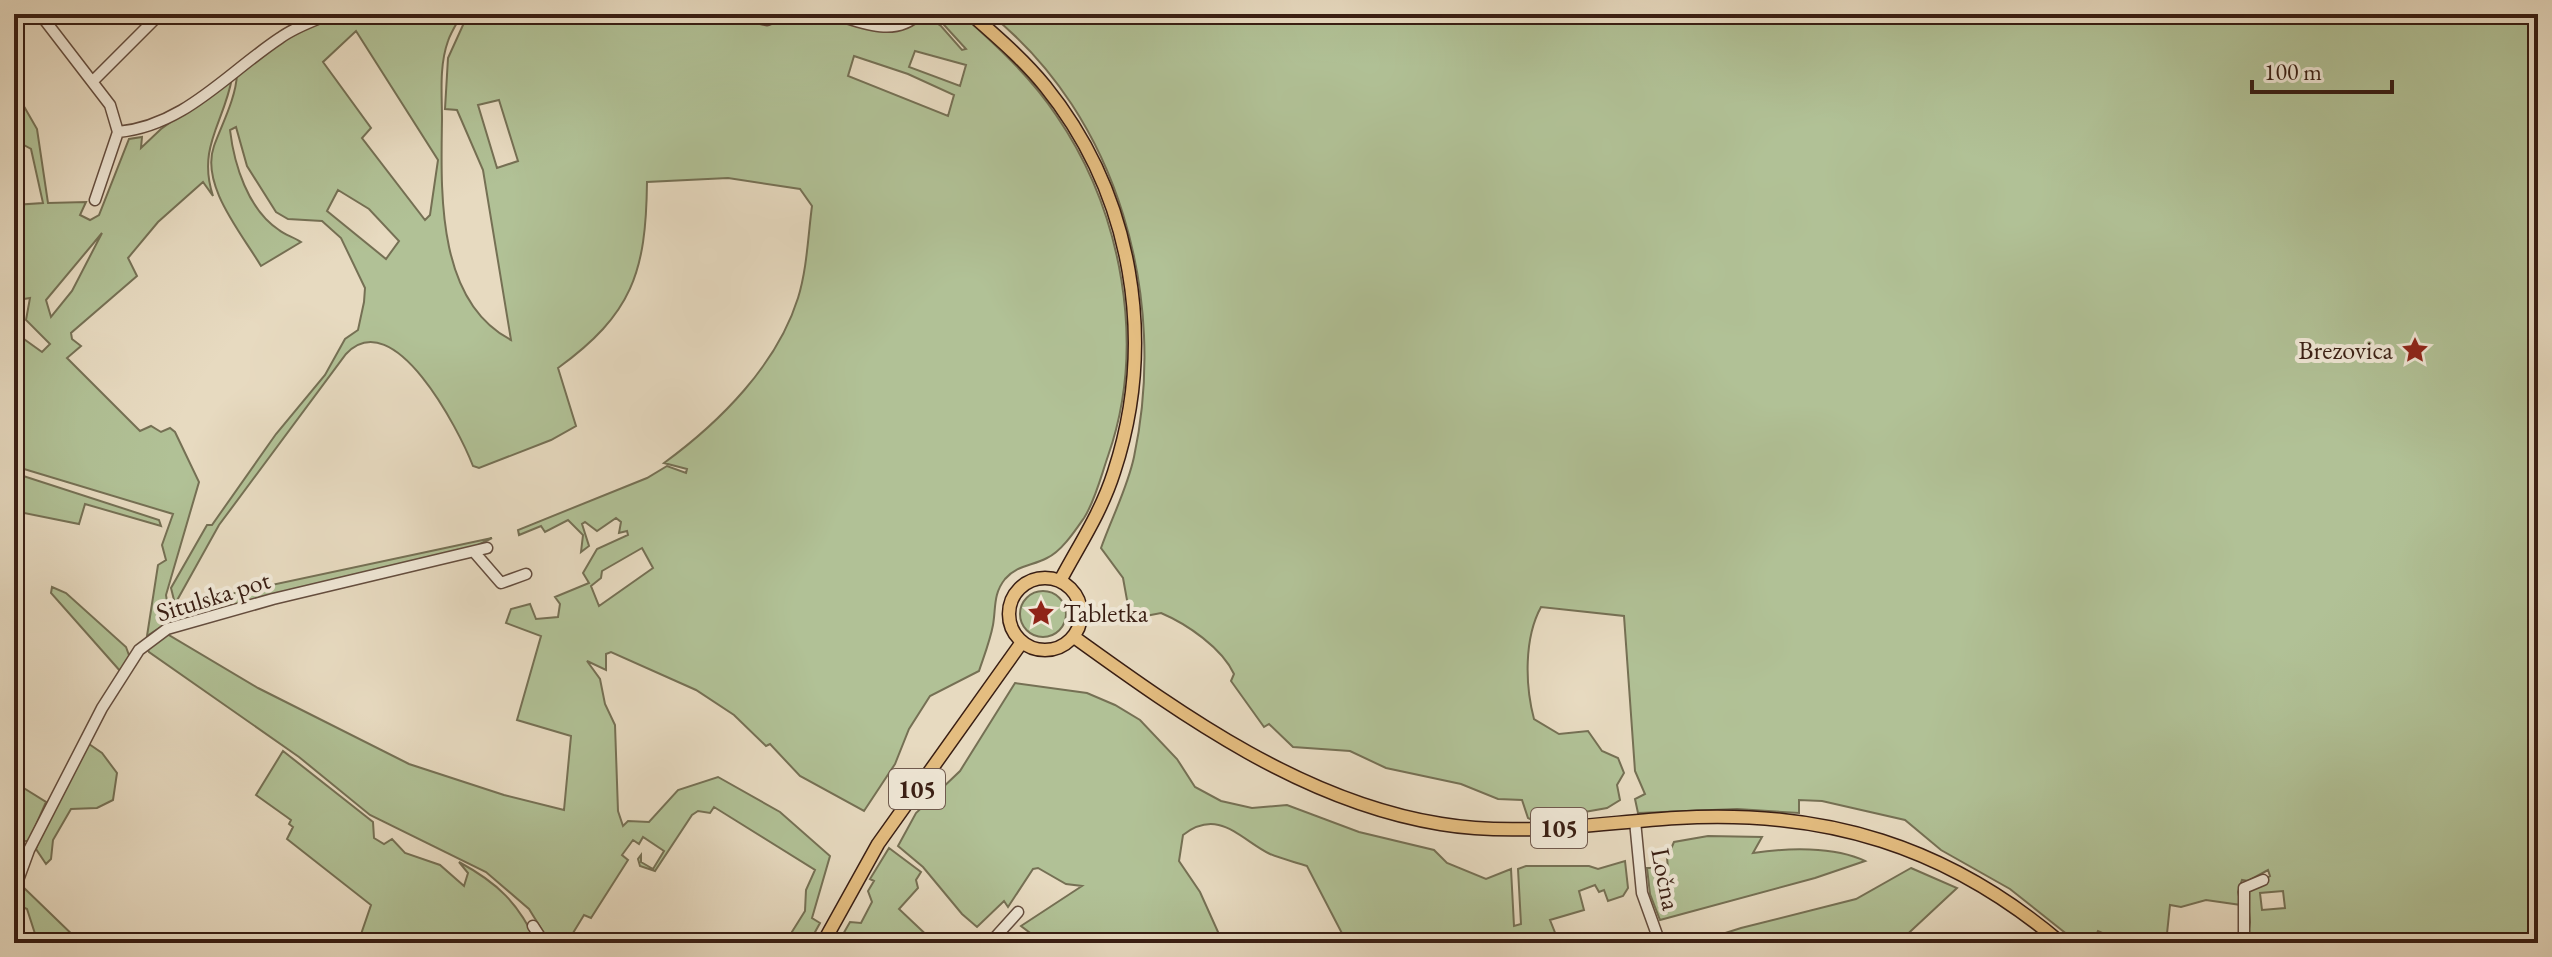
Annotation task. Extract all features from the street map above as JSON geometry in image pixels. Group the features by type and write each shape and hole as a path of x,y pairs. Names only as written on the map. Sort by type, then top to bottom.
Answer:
{"main road":[{"path":"971,14 1021,59 1046,87 1075,129 1107,191 1130,267 1137,327 1135,390 1109,486 1093,527 1060,581"},
{"path":"1048,578 1060,581 1076,595 1081,616 1074,637 1055,649 1032,648 1022,642 1010,623 1012,600 1026,583 1048,578"},
{"name":"105","path":"1074,637 1210,729 1278,769 1340,799 1407,818 1478,828 1558,828 1731,816 1786,819 1868,835 1949,866 1996,892 2061,943"},
{"name":"105","path":"823,943 878,844 1022,642"}],"street":[{"path":"40,14 94,80 110,105 118,132 95,200"},
{"path":"94,80 160,14"},
{"path":"118,132 140,130 170,119 282,36 330,14"},
{"path":"740,14 755,20 782,14"},
{"path":"835,14 890,27 910,22 918,14"},
{"name":"Situlska pot","path":"14,891 29,850 102,708 139,650 152,638 167,629 262,602 481,550 501,583 526,574"},
{"name":"Ločna","path":"1635,821 1642,893 1660,943"},
{"path":"2244,943 2244,888 2263,880"},
{"path":"990,943 1018,912"},
{"path":"533,926 544,943"}],"green space":[{"path":"342,14 462,14 448,41 442,70 442,178 448,242 468,299 486,322 511,340 483,170 457,110 445,109 448,58 468,14 736,14 756,24 790,14 828,14 862,25 927,17 941,26 962,50 966,49 934,14 961,14 1024,74 1056,115 1079,153 1112,236 1126,325 1126,369 1120,413 1095,496 1088,511 1062,546 1052,555 1020,568 1005,579 997,596 992,631 979,671 930,696 909,729 895,764 864,811 800,776 770,744 766,746 734,715 696,690 611,652 606,654 606,670 587,661 600,679 605,704 615,725 618,811 623,826 628,821 649,822 678,790 718,777 780,812 830,856 812,918 820,923 809,943 785,943 805,911 806,890 815,870 714,807 710,813 698,811 692,815 655,871 640,866 638,859 641,855 641,862 653,869 664,851 643,837 639,844 633,840 622,855 628,860 591,918 584,915 573,933 579,938 575,943 550,943 529,909 486,872 370,815 299,757 149,652 147,648 167,634 258,688 409,764 504,795 564,810 571,736 517,720 541,636 506,623 511,609 530,604 536,619 558,617 560,604 555,597 589,583 583,573 597,549 628,535 627,531 619,533 621,522 616,518 597,531 585,522 582,524 589,546 581,552 583,535 568,520 545,532 541,526 519,535 518,530 647,478 667,466 686,473 687,469 664,463 706,429 761,369 789,323 801,287 812,206 800,189 728,178 647,182 643,242 630,289 603,329 558,368 576,426 551,440 479,468 473,466 454,426 422,377 404,358 384,345 365,343 346,354 219,525 175,604 171,588 207,525 212,525 276,434 325,375 345,339 358,330 364,302 365,288 341,238 322,221 288,219 276,212 247,166 236,127 230,130 232,143 251,199 268,221 301,242 261,266 225,209 213,177 211,161 214,146 231,102 237,74 286,37","holes":["356,31 438,160 430,215 425,220 362,138 371,128 323,62","915,51 966,65 960,86 909,67","854,56 908,74 954,95 948,116 848,76","499,100 518,161 497,168 478,105","338,190 369,209 399,241 386,259 327,211","642,548 653,568 599,606 591,586 601,578 602,571"]},
{"path":"990,14 2538,14 2538,943 2247,943 2250,922 2247,891 2270,876 2268,870 2248,881 2242,880 2238,892 2241,905 2206,900 2181,907 2170,905 2166,943 2124,943 2098,931 2092,943 2078,943 2010,889 1941,850 1905,820 1822,801 1799,800 1799,813 1737,809 1638,813 1635,799 1645,794 1635,771 1624,616 1541,607 1529,647 1529,692 1534,719 1559,734 1588,731 1602,751 1618,758 1624,773 1617,785 1620,800 1607,808 1534,821 1528,818 1522,800 1498,799 1461,784 1386,768 1350,751 1293,747 1269,724 1264,727 1231,681 1234,674 1228,664 1203,638 1161,613 1135,618 1127,600 1123,578 1101,548 1131,469 1143,397 1144,335 1137,274 1123,214 1101,158 1072,104 1035,56","holes":["2283,891 2285,908 2262,910 2260,893"]},
{"path":"232,78 210,149 209,179 213,196 203,182 158,222 128,258 137,276 71,333 72,339 81,346 67,358 140,431 151,426 161,432 170,428 175,432 199,482 166,595 170,621 147,636 158,565 166,560 162,545 173,514 14,466 14,332 42,352 50,344 26,320 30,298 18,300 14,305 14,205 43,203 31,149 22,144 21,135 14,128 14,89 37,129 48,203 86,202 80,215 90,220 99,215 129,139 142,137 141,148 161,129","holes":["102,233 72,291 51,317 46,300"]},
{"path":"14,473 159,520 161,526 85,504 79,524 14,511"},
{"path":"492,538 474,547 175,623 183,604"},
{"path":"52,587 66,593 126,647 130,658 121,672 51,593"},
{"path":"1043,591 1059,598 1066,614 1059,630 1043,637 1027,630 1020,614 1027,598"},
{"path":"1015,683 1087,693 1115,705 1140,720 1177,759 1195,787 1221,801 1252,808 1287,805 1359,832 1434,850 1447,863 1486,879 1511,869 1514,926 1521,924 1518,869 1526,866 1589,866 1598,869 1625,861 1628,888 1623,896 1608,901 1604,890 1599,892 1595,885 1579,891 1584,910 1550,920 1556,935 1560,934 1566,943 1347,943 1307,866 1270,854 1229,829 1208,824 1183,835 1179,861 1200,892 1223,943 1037,943 1038,939 1021,926 1082,886 1066,884 1038,868 1033,869 1008,907 1004,901 977,927 962,914 923,867 898,846 916,813 960,771"},
{"path":"89,744 102,753 117,773 113,800 97,808 71,809 53,840 51,859 46,864 36,849 40,836"},
{"path":"283,751 373,822 374,838 384,844 392,839 405,853 440,865 464,886 468,873 459,862 496,886 522,916 537,943 358,943 371,905 287,839 293,827 289,824 291,820 256,795"},
{"path":"14,782 46,802 29,841 14,841"},
{"path":"1708,836 1762,837 1753,853 1795,849 1825,851 1865,861 1815,878 1660,920 1650,894 1647,868 1668,868 1667,858 1674,842"},
{"path":"889,848 921,872 916,880 918,888 899,909 935,943 838,943 850,922 861,923 872,902 868,891 874,881 870,879"},
{"path":"1911,868 1957,888 1898,943 1694,943 1856,899"},
{"path":"21,885 81,943 38,943 27,909 14,903"}],"place":[{"name":"Brezovica","path":"2415,350"},
{"name":"Tabletka","path":"1041,613"}]}
